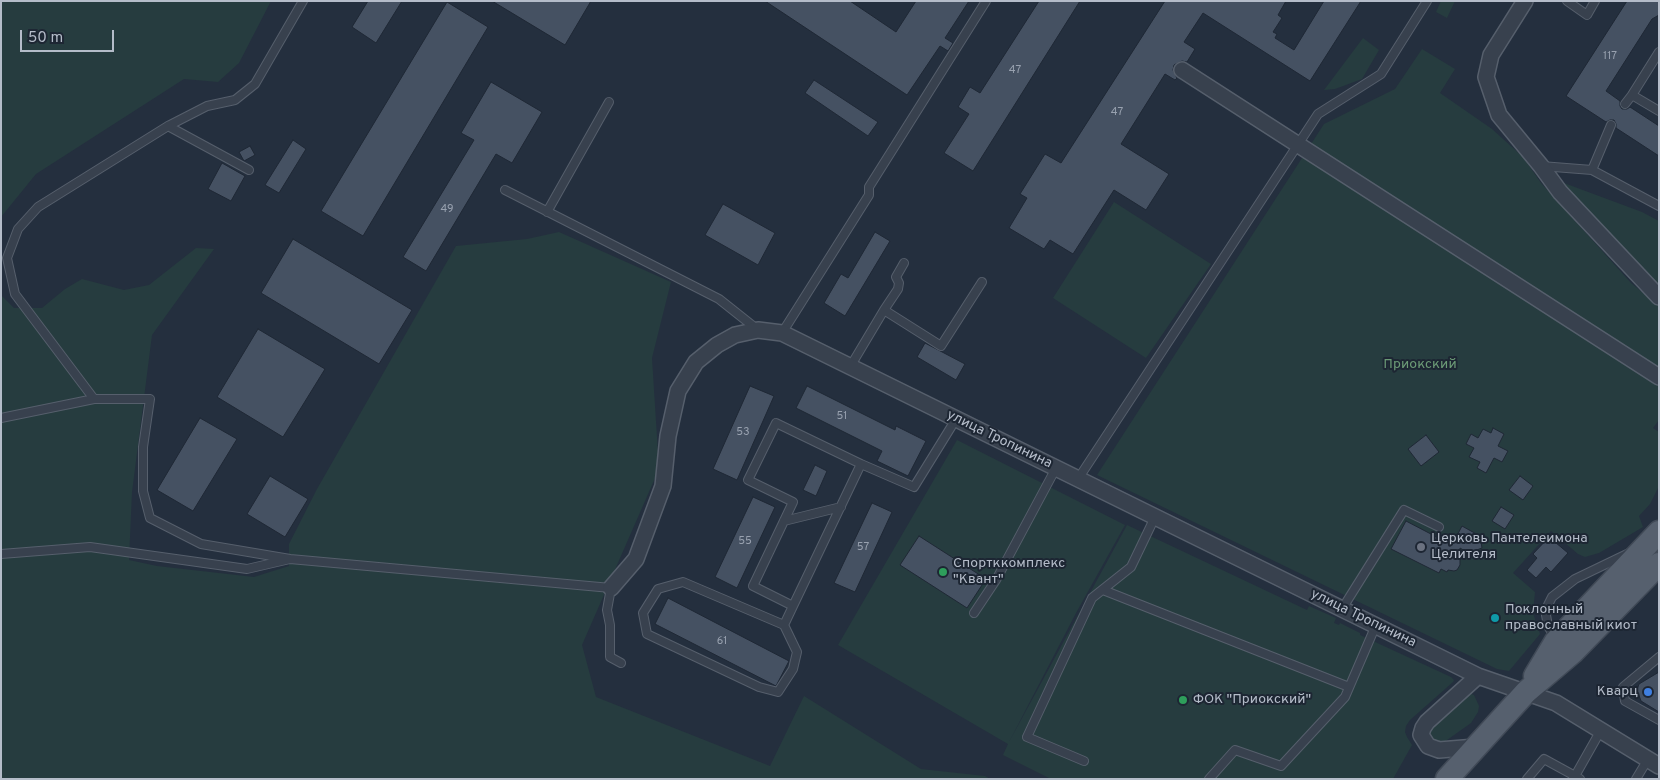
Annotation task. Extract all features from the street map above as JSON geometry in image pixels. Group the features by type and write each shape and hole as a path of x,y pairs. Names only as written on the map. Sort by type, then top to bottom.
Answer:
{"main road":[{"path":"1447,779 1526,692 1654,538"},
{"path":"1565,646 1659,564"}],"street":[{"path":"1525,1 1491,55 1486,77 1499,115 1560,192 1659,297"},
{"path":"1182,70 1659,377"},
{"name":"улица Тропинина","path":"611,588 636,559 663,486 668,436 678,392 696,362 717,345 735,335 758,330 782,333 1478,676 1556,704 1654,763"},
{"path":"1476,747 1439,750 1428,746 1421,735 1426,722 1478,676"}],"lane":[{"path":"94,399 15,294 7,258 18,229 38,207 168,126 206,106 236,100 255,84 303,1"},
{"path":"782,333 868,195 868,186 986,1"},
{"path":"1078,479 1318,114 1381,74 1427,1"},
{"path":"1567,1 1587,15 1595,1"},
{"path":"1625,104 1659,52"},
{"path":"1632,95 1659,111"},
{"path":"547,212 609,102"},
{"path":"1592,170 1611,125"},
{"path":"168,126 249,170"},
{"path":"1541,166 1592,170 1659,206"},
{"path":"505,190 719,299 758,330"},
{"path":"850,367 898,289 899,283 896,277 904,263"},
{"path":"884,310 941,346 982,282"},
{"path":"1,418 94,399 150,398 143,447 142,491 150,518 201,544 290,559 611,588 607,610 610,626 610,657 621,663"},
{"path":"793,606 753,586 793,502 748,480 776,423 914,487 956,419"},
{"path":"784,625 861,464"},
{"path":"974,613 996,580 1056,468"},
{"path":"784,521 841,507"},
{"path":"1342,608 1404,510 1438,527"},
{"path":"1084,761 1028,737 1092,598 1131,567 1155,517"},
{"path":"1565,646 1548,626 1546,615 1552,596 1575,579 1654,538"},
{"path":"1,554 90,547 246,569 290,559"},
{"path":"684,582 784,625 797,652 793,669 778,692 759,687 647,634 644,613 658,589 684,582"},
{"path":"1102,590 1349,687"},
{"path":"1209,779 1235,750 1281,766 1345,697 1376,625"},
{"path":"1659,657 1623,687 1625,701 1659,720"},
{"path":"1526,779 1544,759 1576,778 1601,730"},
{"path":"1636,779 1654,763"}],"green space":[{"path":"1,1 271,1 239,63 218,82 184,79 36,174 1,217"},
{"path":"1441,1 1455,1 1447,18 1436,12"},
{"path":"1363,38 1379,50 1362,79 1335,89 1324,90"},
{"name":"Приокский","path":"1422,49 1455,69 1440,93 1492,129 1523,157 1541,183 1631,283 1659,306 1659,420 1653,428 1659,432 1659,486 1650,504 1639,516 1643,527 1599,553 1585,557 1578,554 1551,531 1513,573 1535,592 1533,613 1540,634 1509,671 1497,669 1097,475 1324,124 1395,89"},
{"path":"1564,183 1642,212 1659,221 1659,287 1562,186"},
{"path":"1114,202 1211,264 1146,358 1053,298"},
{"path":"559,232 671,282 652,358 659,469 582,645 596,697 770,766 804,696 921,769 985,776 990,779 1,779 1,295 14,308 42,308 65,289 82,279 124,290 149,285 196,248 214,249 152,335 132,492 129,560 157,566 254,577 289,566 289,544 317,489 456,246 527,239"},
{"path":"957,440 1125,525 1076,613 1009,742 1127,525 1307,610 1309,606 1336,618 1334,623 1339,625 1340,623 1360,633 1360,635 1451,677 1454,680 1453,682 1410,720 1406,726 1405,732 1412,745 1393,779 1051,779 1003,755 1008,744 838,645"},
{"path":"1471,694 1474,695 1479,706 1478,712 1471,723 1440,745 1429,738 1432,728"}],"building":[{"path":"368,1 402,1 376,43 352,27"},
{"path":"492,1 591,1 565,45"},
{"path":"765,1 850,1 896,32 916,1 969,1 945,38 953,43 948,51 940,46 907,95"},
{"path":"1039,1 1080,1 973,171 944,153 969,114 958,107 970,87 980,93"},
{"path":"1165,1 1286,1 1278,15 1282,18 1273,32 1277,34 1275,38 1294,50 1324,1 1361,1 1310,81 1203,13 1184,42 1195,49 1187,62 1182,61 1174,65 1173,70 1177,78 1175,80 1165,74 1121,144 1169,174 1146,210 1114,190 1073,254 1050,240 1044,249 1009,228 1027,198 1020,194 1045,154 1061,163"},
{"path":"1627,1 1659,1 1659,15 1652,19 1606,91 1620,101 1622,109 1630,107 1659,126 1659,156 1616,128 1614,120 1606,122 1566,96"},
{"path":"447,2 488,27 363,236 321,211"},
{"path":"814,80 878,122 868,136 805,93"},
{"path":"491,82 542,112 512,163 496,154 426,271 403,257 474,140 461,133"},
{"path":"293,140 306,149 279,193 265,185"},
{"path":"250,146 255,155 244,161 239,152"},
{"path":"222,163 245,176 231,201 208,189"},
{"path":"723,204 775,233 758,265 705,235"},
{"path":"875,232 890,241 845,316 824,303 841,274 848,278"},
{"path":"293,239 412,310 379,364 261,293"},
{"path":"258,329 325,369 283,437 217,397"},
{"path":"925,343 965,364 956,380 917,357"},
{"path":"750,386 774,396 737,480 713,469"},
{"path":"807,386 895,430 896,426 926,441 908,476 877,461 882,451 796,408"},
{"path":"200,418 237,439 193,511 157,490"},
{"path":"1493,428 1504,434 1498,446 1508,451 1502,462 1494,458 1486,473 1477,468 1480,462 1469,457 1474,448 1466,444 1471,434 1478,438 1483,429 1491,433"},
{"path":"1426,435 1439,452 1421,466 1408,449"},
{"path":"815,465 827,471 816,496 803,490"},
{"path":"270,476 308,499 285,537 247,514"},
{"path":"1520,476 1533,486 1523,500 1509,490"},
{"path":"753,497 775,507 737,588 715,577"},
{"path":"872,503 892,512 855,592 834,583"},
{"path":"1501,507 1514,515 1505,529 1492,521"},
{"name":"Церковь Пантелеимона Целителя","path":"1406,521 1452,545 1462,526 1480,536 1482,548 1474,551 1472,555 1460,548 1460,565 1457,570 1448,570 1447,572 1441,569 1439,573 1391,549"},
{"name":"Спортккомплекс \"Квант\"","path":"919,536 986,579 967,608 900,565"},
{"path":"1549,537 1568,553 1551,572 1546,567 1536,578 1527,570 1537,558 1533,554"},
{"path":"668,598 789,661 776,686 655,624"},
{"name":"Кварц","path":"1659,672 1659,712 1641,701 1637,690 1639,684"}],"place":[{"name":"Церковь Пантелеимона Целителя","path":"1421,547"},
{"name":"Спортккомплекс \"Квант\"","path":"943,572"},
{"name":"Поклонный православный киот","path":"1495,618"},
{"name":"Кварц","path":"1648,692"},
{"name":"ФОК \"Приокский\"","path":"1183,700"}]}
